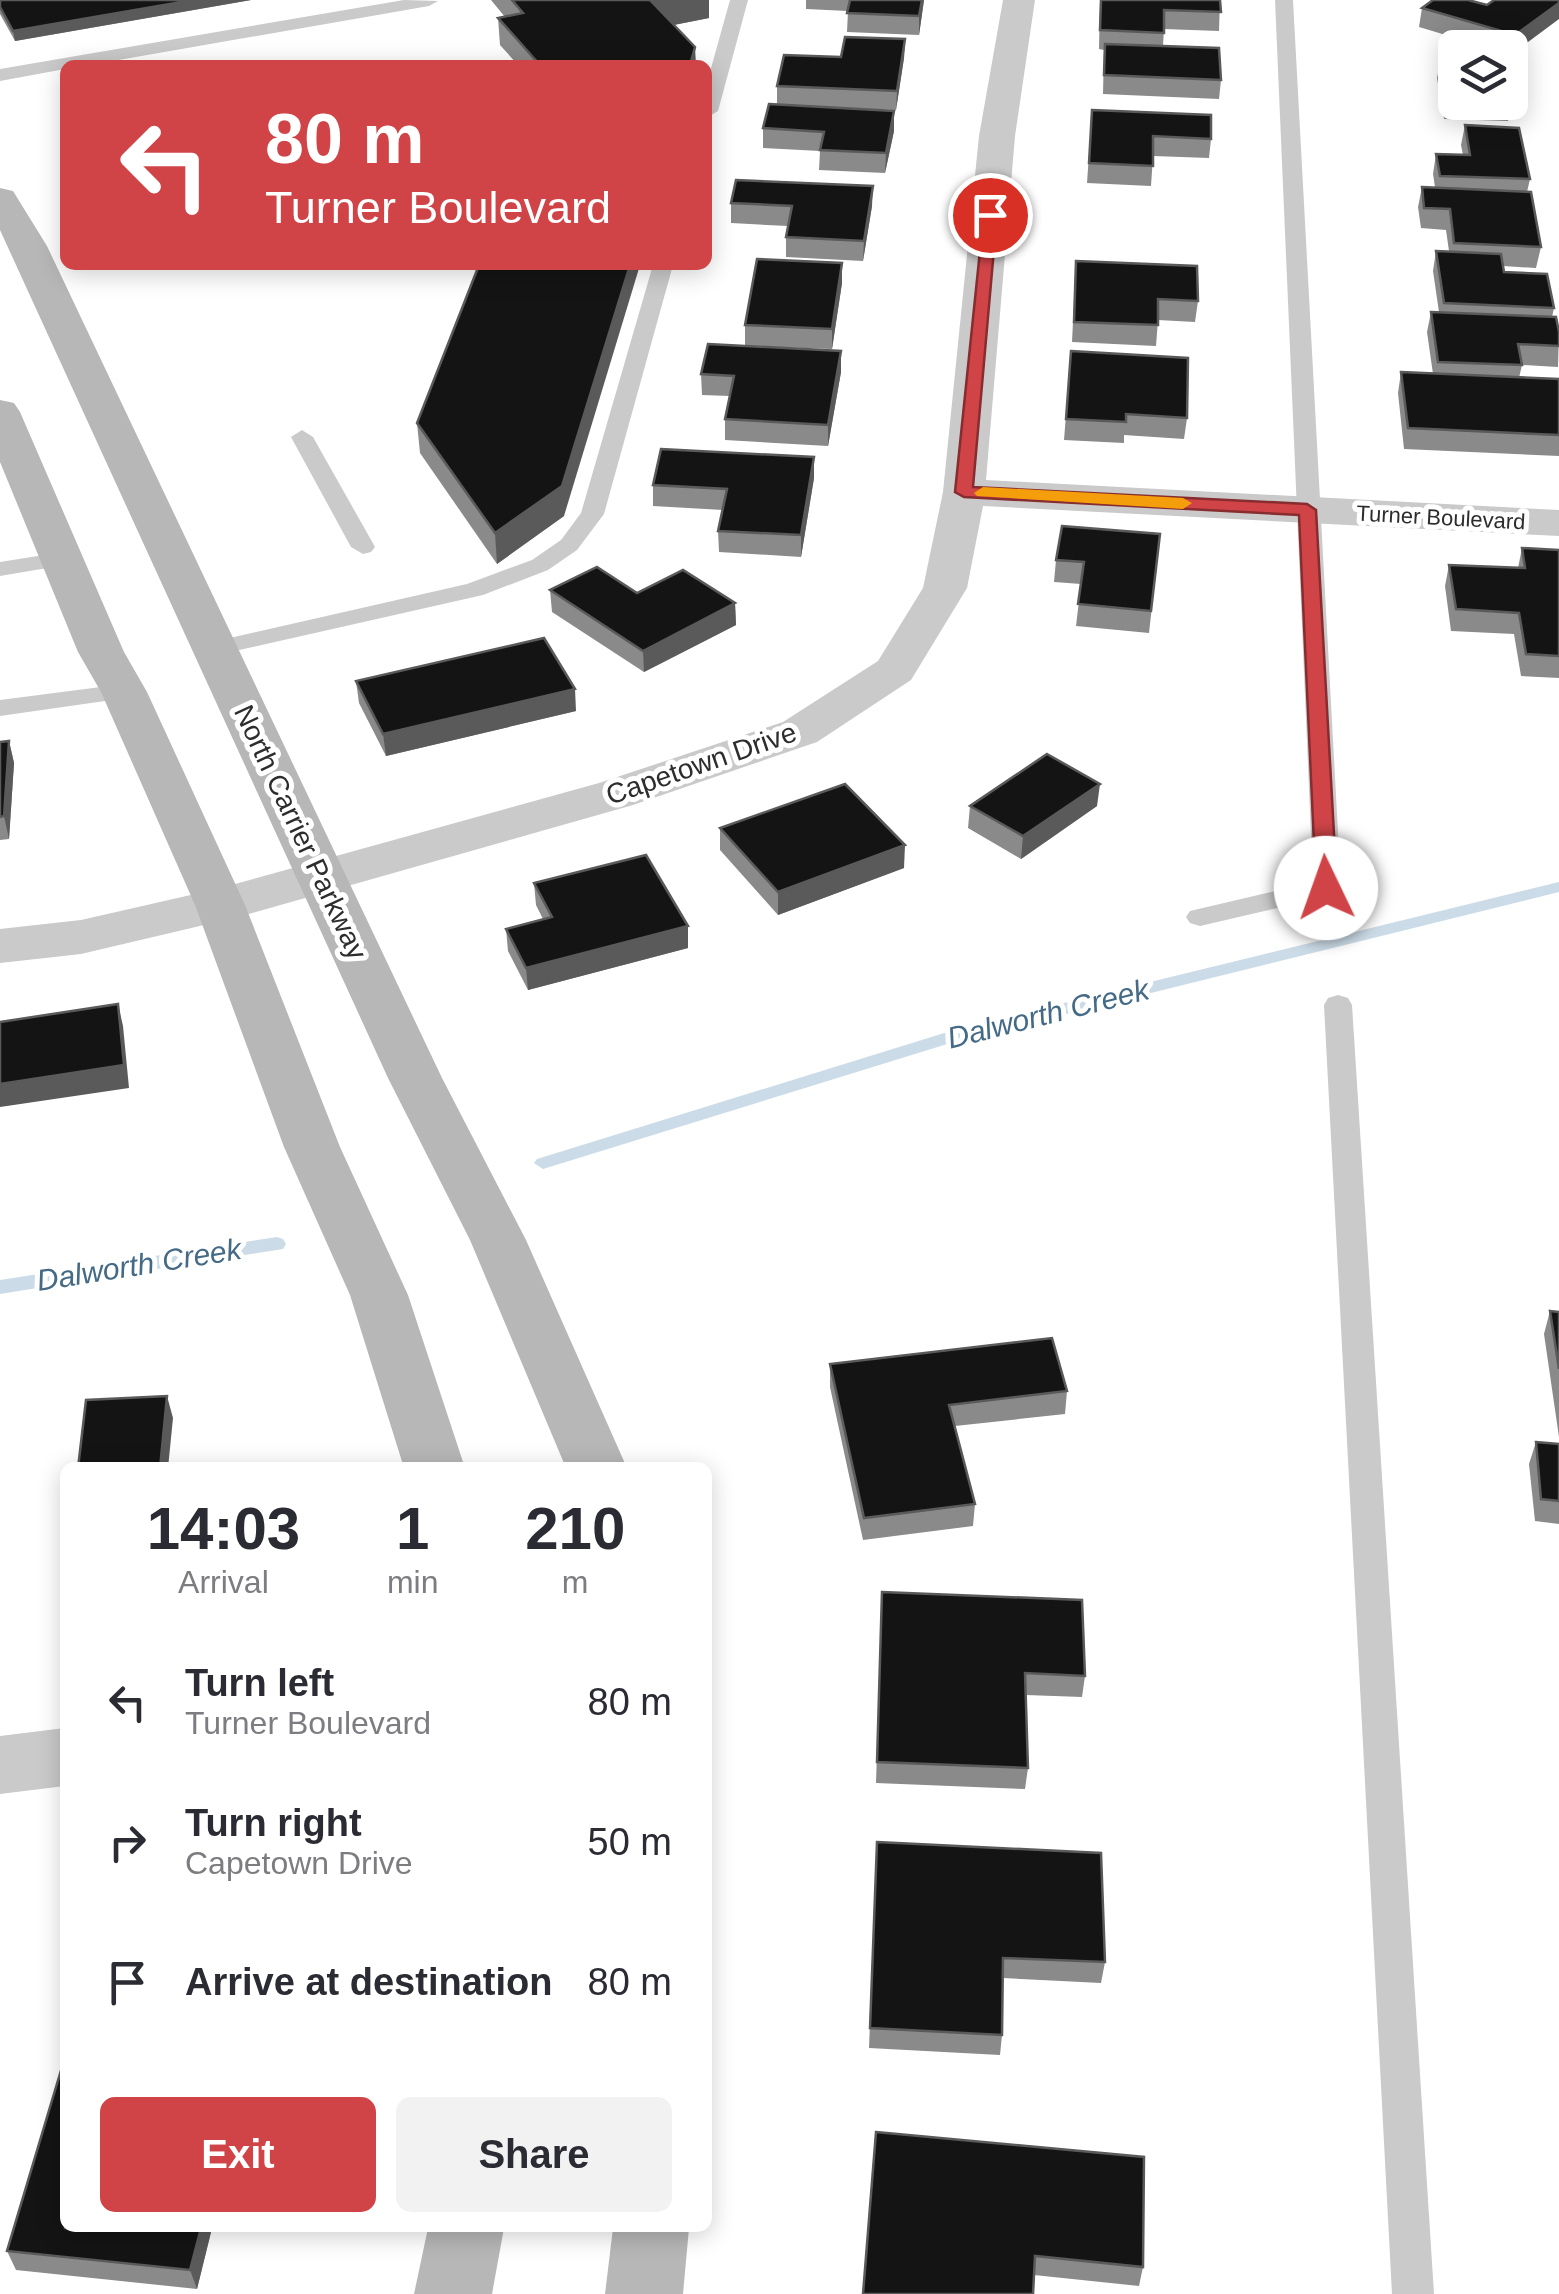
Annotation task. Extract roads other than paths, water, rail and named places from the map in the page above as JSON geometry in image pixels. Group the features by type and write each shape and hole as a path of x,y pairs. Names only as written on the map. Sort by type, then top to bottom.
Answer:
{"main road":[{"name":"North Carrier Parkway","path":"0,199 14,247 217,648 415,1078 498,1240 593,1462"},
{"path":"0,412 101,652 124,692 220,905 312,1148 379,1295 432,1462"},
{"path":"453,2294 465,2232"},
{"path":"644,2294 651,2232"}],"street":[{"name":"Capetown Drive","path":"0,946 81,938 220,905 616,794 800,732 895,670 945,588 964,492 997,136 1019,0"},
{"name":"Turner Boulevard","path":"964,492 1559,523"},
{"path":"0,1765 60,1757"}],"lane":[{"path":"712,97 739,0"},
{"path":"1200,918 1326,888 1284,0"},
{"path":"87,60 429,1"},
{"path":"0,75 60,65"},
{"path":"217,648 474,590 540,565 569,544 592,514 662,270"},
{"path":"302,437 364,546"},
{"path":"0,570 63,560"},
{"path":"0,708 124,692"},
{"path":"1338,1005 1413,2294"}],"waterway":[{"name":"Dalworth Creek","path":"543,1163 954,1036 1559,887"},
{"name":"Dalworth Creek","path":"0,1287 277,1244"}]}
